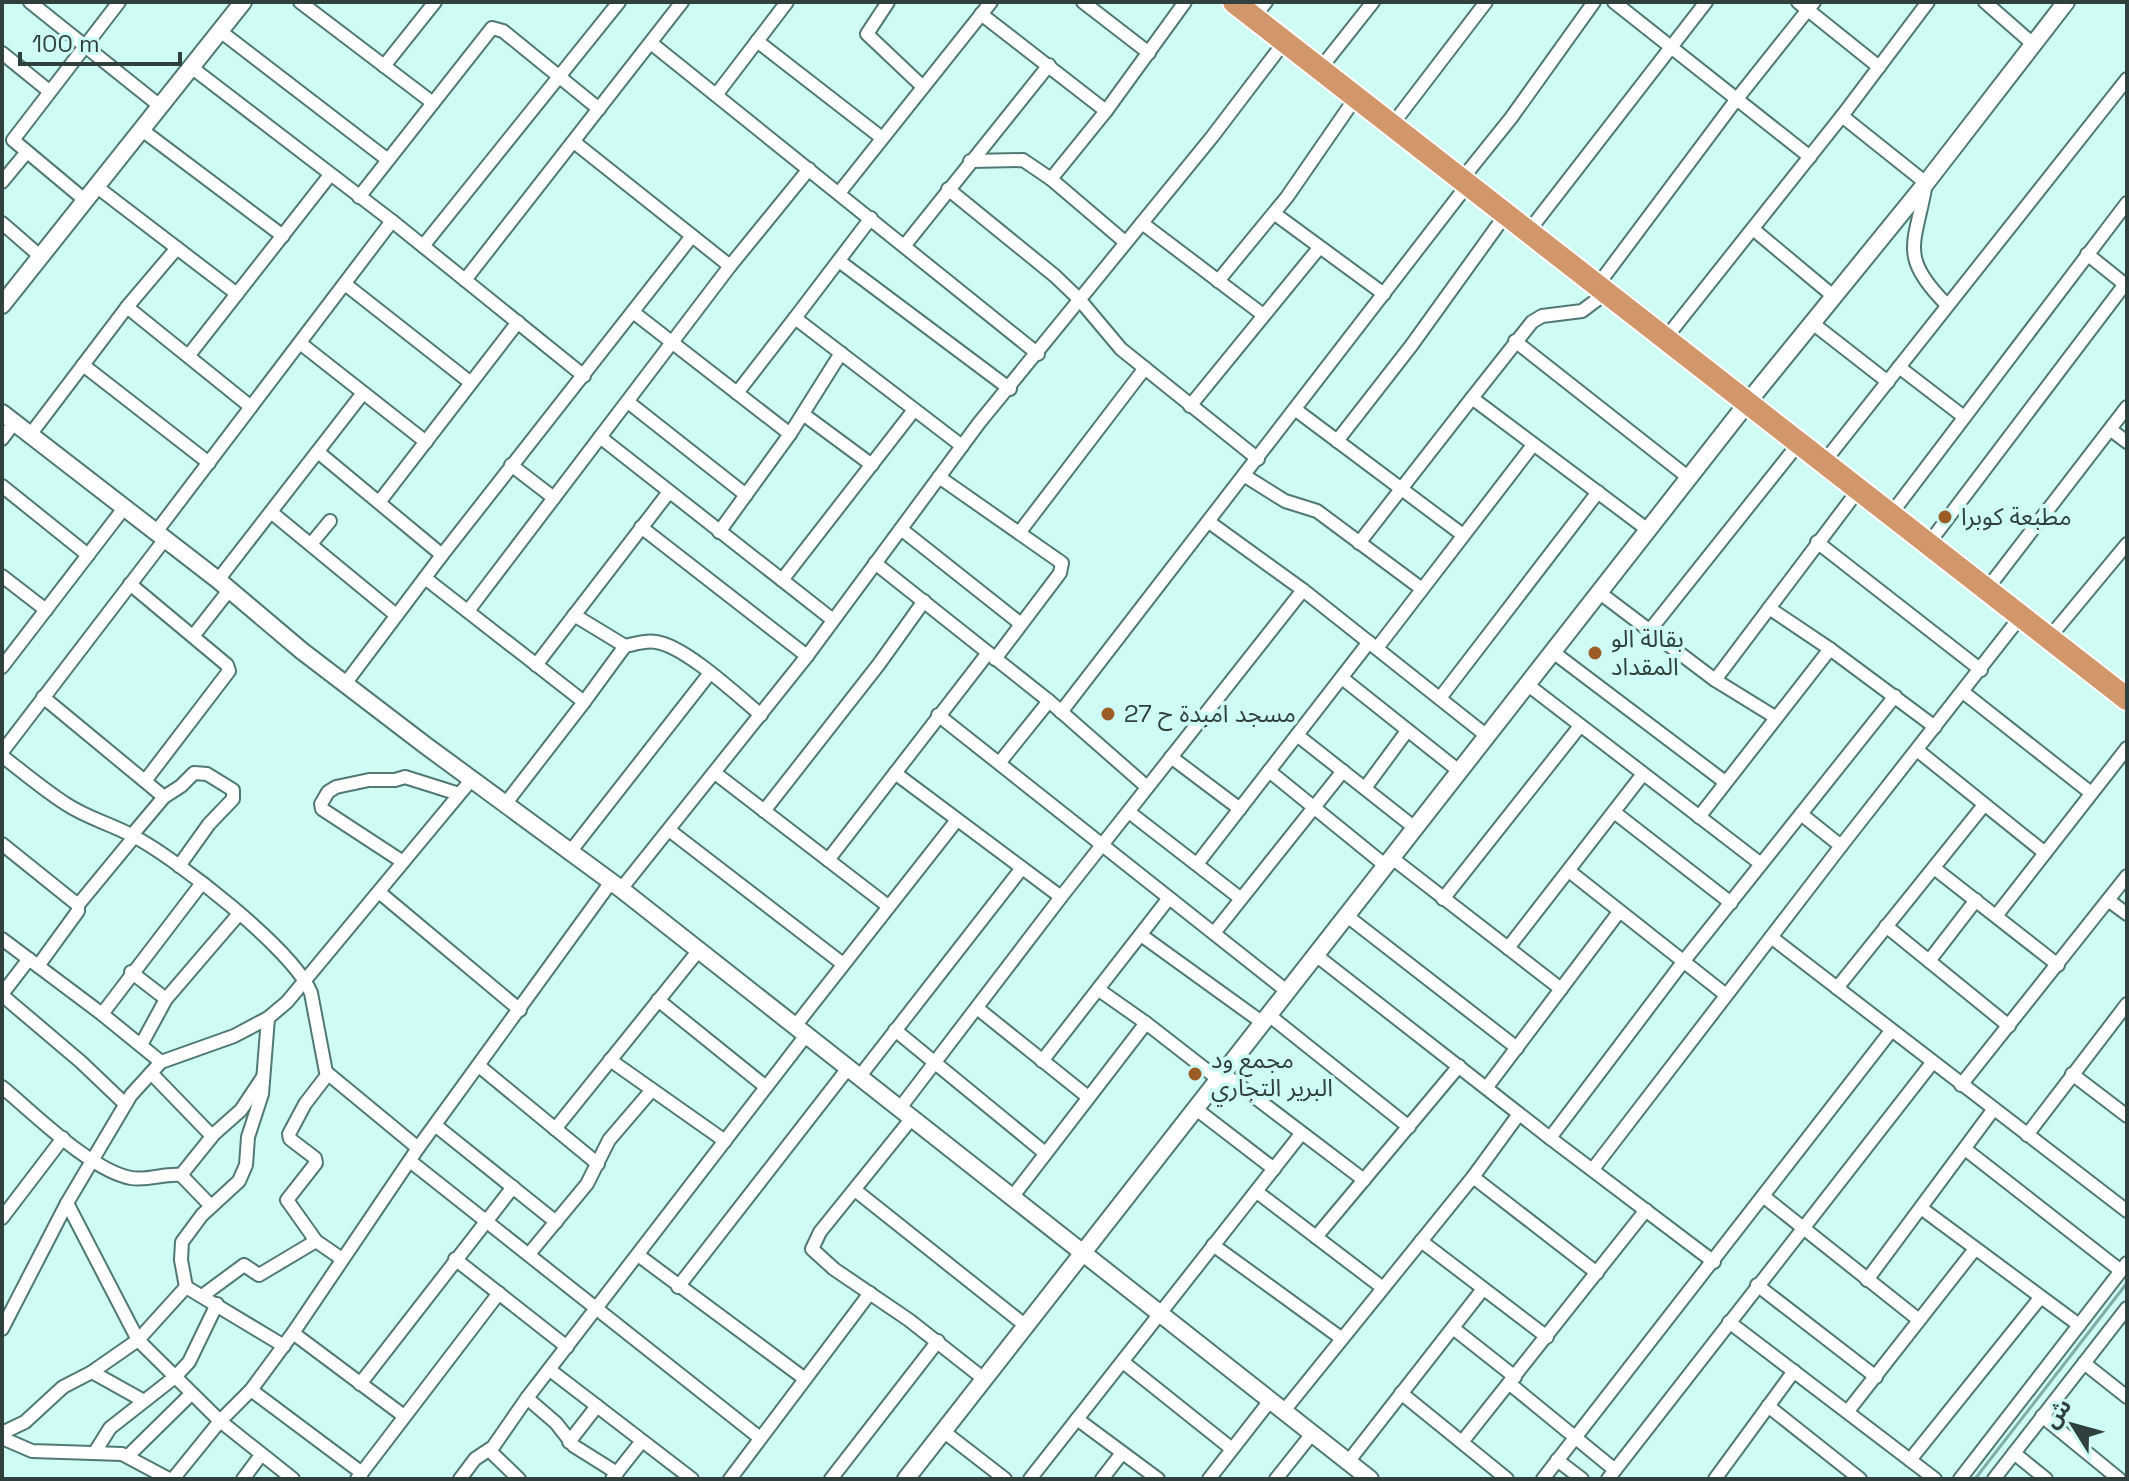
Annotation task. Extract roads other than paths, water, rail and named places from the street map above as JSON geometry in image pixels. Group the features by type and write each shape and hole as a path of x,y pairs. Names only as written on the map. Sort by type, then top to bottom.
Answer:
{"highway":[{"path":"1234,2 1260,10 1285,41 1320,69 2125,695"}],"street":[{"path":"30,2 160,106"},
{"path":"86,201 15,144 15,135 119,2"},
{"path":"2,305 243,2"},
{"path":"300,2 433,103"},
{"path":"316,14 325,2"},
{"path":"384,66 435,2"},
{"path":"423,246 619,2"},
{"path":"465,280 682,2"},
{"path":"716,95 787,2"},
{"path":"888,2 867,34 923,87"},
{"path":"839,193 991,2"},
{"path":"1083,2 1149,53"},
{"path":"1051,179 1106,111 1185,2"},
{"path":"1320,69 1373,2"},
{"path":"1392,125 1486,2"},
{"path":"1061,712 1384,294 1594,2"},
{"path":"1614,2 1810,157"},
{"path":"1528,232 1706,2"},
{"path":"1665,339 1928,2"},
{"path":"1985,2 2034,45"},
{"path":"906,1479 1832,295 1926,183 2066,2"},
{"path":"1359,543 1515,341 1536,319 1582,311 1602,289 1807,5 1879,67"},
{"path":"981,14 1106,111"},
{"path":"359,197 492,28 503,31 599,109"},
{"path":"220,31 388,160"},
{"path":"757,41 882,138"},
{"path":"186,1287 138,1340 92,1372 63,1387 3,1439 32,1451 128,1456 171,1479 251,1390 418,1148 616,886 669,830 761,715 962,446 1212,137 1285,41"},
{"path":"651,43 1038,354"},
{"path":"2,53 49,91"},
{"path":"905,245 1049,65"},
{"path":"191,67 392,221 584,376"},
{"path":"1824,462 2125,86"},
{"path":"1218,281 1275,214 1356,97"},
{"path":"1842,116 1926,183"},
{"path":"142,130 283,236"},
{"path":"574,142 730,266"},
{"path":"2,182 26,153"},
{"path":"970,161 1023,160 1051,179 1125,242"},
{"path":"468,611 730,266 809,169"},
{"path":"189,355 330,175"},
{"path":"1926,183 1913,239 1917,268 1947,305"},
{"path":"97,187 237,294"},
{"path":"948,189 1079,299 1109,336 1145,368 1258,459"},
{"path":"1891,514 2127,203"},
{"path":"1275,214 1384,294"},
{"path":"1337,441 1411,346 1506,214"},
{"path":"737,393 871,218"},
{"path":"392,221 209,463 130,584 2,754 66,804 133,836 179,866 282,952 306,981 317,1017 324,1066 328,1074 418,1148"},
{"path":"2,223 40,256"},
{"path":"1142,223 1262,314"},
{"path":"1753,229 1832,295"},
{"path":"345,684 511,465 692,236"},
{"path":"30,435 127,307 177,248"},
{"path":"1190,406 1262,314 1319,248"},
{"path":"1929,543 2126,285 2087,254"},
{"path":"839,261 1010,389"},
{"path":"345,284 471,383"},
{"path":"127,307 251,407"},
{"path":"633,312 790,434"},
{"path":"795,318 962,446"},
{"path":"380,501 518,322"},
{"path":"1811,322 1888,382"},
{"path":"1515,341 1689,478"},
{"path":"300,343 426,442"},
{"path":"719,532 790,434 841,353"},
{"path":"83,365 209,463"},
{"path":"1899,367 1964,417"},
{"path":"1019,533 1145,368"},
{"path":"194,635 271,512 363,393"},
{"path":"1472,398 1648,530"},
{"path":"628,402 746,495"},
{"path":"1987,589 2127,407"},
{"path":"782,580 914,410"},
{"path":"1296,410 1463,535"},
{"path":"803,414 872,465"},
{"path":"2,439 8,418 224,584 345,684 699,950 1370,1479"},
{"path":"2111,430 2127,442"},
{"path":"600,437 833,620"},
{"path":"1650,630 1799,443"},
{"path":"1197,864 1342,678 1422,589 1533,445"},
{"path":"318,452 442,555"},
{"path":"511,465 554,498"},
{"path":"1245,476 1285,501 1317,511 1422,589"},
{"path":"828,860 938,715 1021,624 1062,567 1058,559 939,477"},
{"path":"2,486 88,555"},
{"path":"1715,680 1859,489"},
{"path":"536,665 669,492"},
{"path":"1440,698 1598,492"},
{"path":"2,667 124,508"},
{"path":"271,512 396,615"},
{"path":"311,544 330,521"},
{"path":"1209,522 1303,590 1487,736"},
{"path":"641,527 807,656"},
{"path":"901,529 1021,624"},
{"path":"1817,542 1981,670"},
{"path":"2049,638 2127,544"},
{"path":"875,563 1049,701 1147,787"},
{"path":"2,576 46,610"},
{"path":"425,578 584,702"},
{"path":"130,584 227,665 228,676 145,781"},
{"path":"984,1379 938,1341 818,1257 812,1249 820,1232 855,1190 906,1113 934,1064 1303,590"},
{"path":"1600,593 1715,680 1775,717"},
{"path":"764,811 924,601"},
{"path":"1769,608 1935,727"},
{"path":"574,615 625,646"},
{"path":"1593,1169 2021,616"},
{"path":"506,803 625,646 649,641 664,643 710,673 761,715"},
{"path":"1699,817 1830,649"},
{"path":"1553,652 1725,782"},
{"path":"570,852 710,673"},
{"path":"1342,678 1459,771"},
{"path":"1528,685 1761,864"},
{"path":"1963,692 2091,793"},
{"path":"1550,1138 1683,962 1895,696"},
{"path":"43,697 164,797"},
{"path":"1000,762 1049,701"},
{"path":"938,715 1288,992"},
{"path":"1443,899 1580,726"},
{"path":"1365,788 1407,731"},
{"path":"1297,735 1415,828"},
{"path":"1996,916 2127,748"},
{"path":"1917,750 2045,853"},
{"path":"1171,757 1240,809"},
{"path":"124,1103 2,994 78,911 78,905 164,797 200,771 233,790 234,795 179,866"},
{"path":"1269,771 1561,989"},
{"path":"1214,933 1343,771"},
{"path":"715,773 888,906"},
{"path":"895,773 1061,897"},
{"path":"1508,948 1643,774"},
{"path":"403,862 322,809 321,804 328,792 336,787 366,781 405,777 459,794"},
{"path":"2,1328 67,1203 124,1103 161,1062 234,1036 268,1018 306,981 472,779"},
{"path":"1837,988 1984,805"},
{"path":"1129,812 1240,898"},
{"path":"1614,812 1731,903"},
{"path":"1801,814 1841,846"},
{"path":"460,1479 475,1459 489,1450 766,1087 843,964 957,820"},
{"path":"669,830 843,964"},
{"path":"2,844 78,905"},
{"path":"678,1287 854,1071 895,1030 1022,868"},
{"path":"1934,868 2058,965"},
{"path":"1569,871 1726,995"},
{"path":"1961,1085 2127,876"},
{"path":"102,1014 131,972 202,883"},
{"path":"379,892 520,1010"},
{"path":"1042,1061 1169,898"},
{"path":"1929,961 1976,900"},
{"path":"2108,900 2127,914"},
{"path":"1487,1087 1619,912"},
{"path":"141,1045 166,999 238,915"},
{"path":"1347,916 1517,1048"},
{"path":"1886,926 2009,1026"},
{"path":"1141,935 1267,1020 1409,1127"},
{"path":"1771,937 2127,1211"},
{"path":"2,939 161,1062"},
{"path":"555,1129 699,950"},
{"path":"1317,956 1714,1262"},
{"path":"131,972 166,999"},
{"path":"1099,990 1364,1180"},
{"path":"658,1000 766,1087"},
{"path":"977,1008 1088,1097"},
{"path":"2027,1135 2072,1074 2125,1011"},
{"path":"186,1287 180,1253 182,1242 195,1223 244,1173 248,1137 261,1099 268,1018"},
{"path":"1013,1196 1146,1023"},
{"path":"895,1030 1045,1153"},
{"path":"1543,1479 1891,1031"},
{"path":"610,1060 725,1141"},
{"path":"1453,1328 1612,1474 1932,1063"},
{"path":"479,1066 598,1164"},
{"path":"1316,1237 1459,1066"},
{"path":"151,1073 212,1136"},
{"path":"3,1089 92,1160 111,1171 133,1178 181,1175 212,1136 237,1115 264,1074"},
{"path":"328,1074 305,1104 288,1136 316,1161 287,1200 316,1241 342,1259"},
{"path":"2072,1074 2127,1116"},
{"path":"529,1254 587,1184 609,1140 651,1091"},
{"path":"1196,1109 1274,1169"},
{"path":"1867,1280 1993,1110"},
{"path":"1283,1412 1473,1177 1519,1114"},
{"path":"435,1125 556,1222"},
{"path":"1030,1479 1301,1134"},
{"path":"2,1218 63,1138"},
{"path":"1960,1479 2124,1267 1965,1149"},
{"path":"410,1161 760,1438"},
{"path":"181,1175 211,1206"},
{"path":"1473,1177 1597,1273"},
{"path":"360,1384 513,1187"},
{"path":"855,1190 1026,1326"},
{"path":"1257,1192 1383,1288"},
{"path":"1763,1196 1919,1320"},
{"path":"67,1203 138,1340 220,1421 293,1479"},
{"path":"1921,1208 2079,1325"},
{"path":"1462,1442 1646,1210"},
{"path":"202,1296 244,1265 259,1275 316,1241"},
{"path":"1421,1241 1547,1337"},
{"path":"1213,1245 1341,1338"},
{"path":"1848,1411 1975,1249"},
{"path":"638,1255 805,1379"},
{"path":"455,1259 567,1347"},
{"path":"1757,1285 1876,1377"},
{"path":"186,1287 284,1346"},
{"path":"1348,1462 1483,1289"},
{"path":"251,1390 360,1476 499,1293"},
{"path":"730,1479 870,1293"},
{"path":"1910,1460 2040,1298"},
{"path":"95,1452 110,1428 175,1377 193,1357 217,1304"},
{"path":"1994,1479 2127,1308"},
{"path":"1729,1322 1935,1479"},
{"path":"293,1333 404,1416"},
{"path":"831,1479 938,1341"},
{"path":"1123,1362 1232,1449"},
{"path":"2084,1363 2127,1397"},
{"path":"550,1370 692,1479"},
{"path":"1716,1478 1794,1371"},
{"path":"92,1372 144,1401"},
{"path":"1401,1393 1507,1479"},
{"path":"128,1456 191,1394"},
{"path":"527,1398 556,1423 569,1442 614,1476 642,1441"},
{"path":"1209,1479 1269,1402"},
{"path":"569,1442 597,1406"},
{"path":"1768,1406 1860,1479"},
{"path":"2042,1416 2119,1479"},
{"path":"1077,1419 1158,1479"},
{"path":"943,1431 1005,1479"},
{"path":"1276,1479 1311,1435"},
{"path":"489,1450 519,1479"},
{"path":"1102,1479 1122,1453"},
{"path":"2014,1453 2046,1479"},
{"path":"243,1479 261,1455"},
{"path":"1557,1460 1582,1479"}],"waterway":[{"path":"1975,1479 2127,1283"}],"place":[{"name":"مطبعة كوبرا","path":"1945,517"},
{"name":"بقالة الو المقداد","path":"1595,653"},
{"name":"مسجد امبدة ح 27","path":"1108,714"},
{"name":"مجمع ود البرير التجاري","path":"1195,1074"}]}
